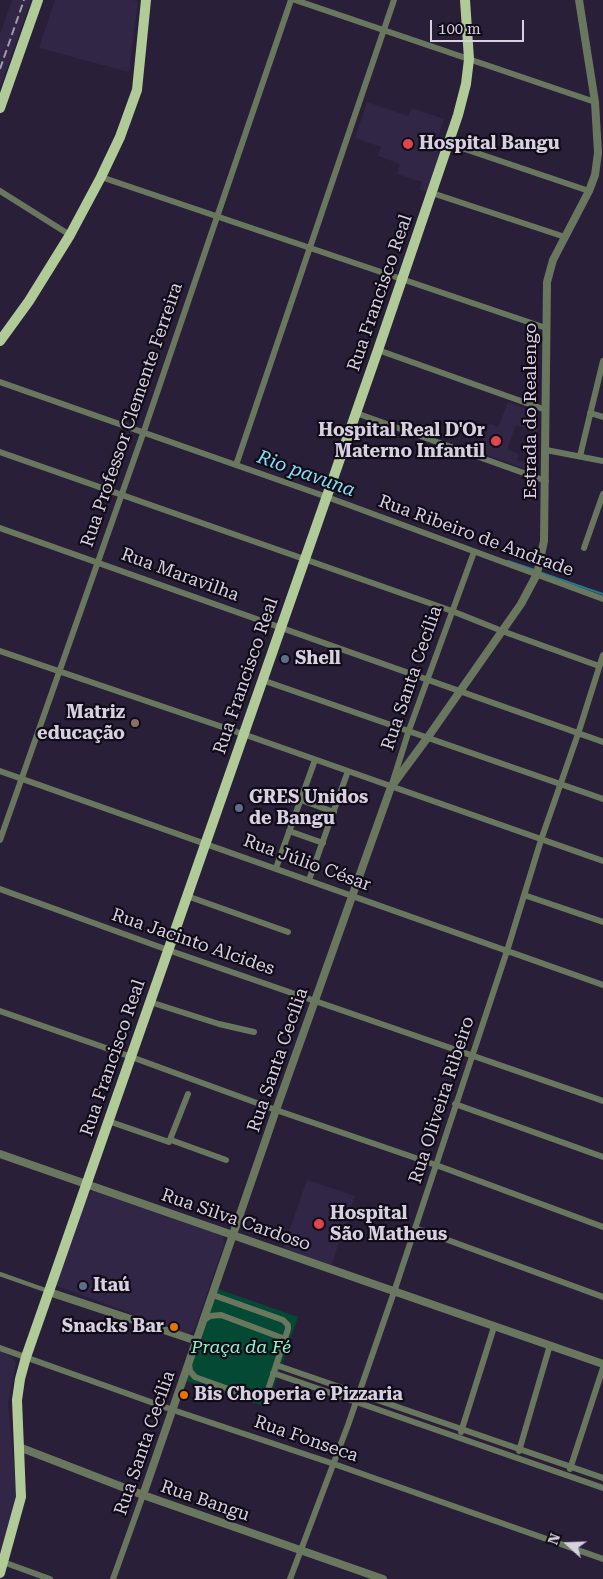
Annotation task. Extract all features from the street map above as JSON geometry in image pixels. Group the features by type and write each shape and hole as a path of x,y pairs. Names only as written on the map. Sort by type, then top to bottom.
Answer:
{"main road":[{"path":"0,108 38,0"},
{"path":"0,341 29,301 70,235 101,177 128,119 137,90 146,0"},
{"name":"Rua Francisco Real","path":"0,1573 21,1497 22,1480 17,1400 26,1357 432,193 466,84 469,59 465,0"}],"street":[{"path":"293,0 599,103"},
{"name":"Rua Professor Clemente Ferreira","path":"0,840 293,0"},
{"path":"236,463 394,0"},
{"name":"Estrada do Realengo","path":"390,787 428,737 522,604 537,574 544,541 547,282 553,260 589,191 595,175 598,153 599,103 580,0"},
{"path":"447,143 589,191"},
{"path":"101,177 546,328"},
{"path":"0,191 70,235"},
{"path":"432,193 565,237"},
{"path":"378,350 546,410"},
{"path":"580,456 603,361"},
{"name":"Rua Ribeiro de Andrade","path":"0,382 236,463 603,599"},
{"path":"356,413 546,481"},
{"path":"590,413 603,418"},
{"path":"546,450 603,461"},
{"path":"0,452 452,611 599,666"},
{"path":"584,548 603,494"},
{"name":"Rua Maravilha","path":"0,528 603,742"},
{"name":"Rua Santa Cecília","path":"113,1579 427,678 474,552"},
{"path":"0,651 243,734 603,861"},
{"name":"Rua Oliveira Ribeiro","path":"290,1579 334,1464 394,1292 603,655"},
{"path":"262,680 603,799"},
{"path":"276,868 315,760"},
{"name":"Rua Júlio César","path":"0,771 603,985"},
{"path":"309,880 348,771"},
{"path":"301,800 334,812"},
{"path":"289,831 322,843"},
{"name":"Rua Jacinto Alcides","path":"0,889 168,950 473,1054 603,1101"},
{"path":"524,895 603,922"},
{"path":"187,896 288,932"},
{"path":"150,1002 219,1024 254,1032"},
{"path":"0,1010 276,1110 436,1165 603,1227"},
{"path":"171,1140 188,1094"},
{"path":"456,1104 603,1157"},
{"path":"108,1120 167,1142 171,1140 226,1160"},
{"name":"Rua Silva Cardoso","path":"0,1154 550,1345 603,1366"},
{"path":"415,1228 603,1297"},
{"path":"0,1274 196,1341"},
{"path":"189,1364 190,1371 195,1377 248,1396 261,1395 268,1390 285,1339 288,1325 283,1320 212,1295"},
{"path":"204,1320 210,1316 221,1315 285,1339"},
{"path":"459,1438 494,1327"},
{"path":"517,1457 550,1345"},
{"name":"Rua Fonseca","path":"0,1348 603,1559"},
{"path":"276,1366 603,1478"},
{"path":"568,1475 603,1366"},
{"path":"273,1374 603,1488"},
{"name":"Rua Bangu","path":"19,1447 143,1495 383,1579"},
{"path":"3,1562 50,1579"}],"shaded area":[{"path":"12,0 31,0 0,88 0,34"},
{"path":"55,0 138,1 129,72 39,48"},
{"name":"Hospital Bangu","path":"367,102 408,116 412,108 444,119 438,137 445,140 427,192 419,189 422,182 397,174 400,164 378,156 381,147 355,138"},
{"name":"Hospital Real D'Or Materno Infantil","path":"508,402 534,412 537,416 537,433 516,425 507,449 519,454 517,460 531,465 529,470 479,452 489,424 498,427"},
{"name":"Hospital São Matheus","path":"307,1180 355,1196 330,1269 282,1252"},
{"path":"94,1190 220,1233 223,1236 224,1245 194,1330 191,1333 187,1334 57,1286 56,1283 87,1195"},
{"path":"0,1351 12,1357 16,1363 8,1403 17,1501 0,1561"}],"green space":[{"name":"Praça da Fé","path":"215,1288 298,1317 267,1407 183,1380"}],"waterway":[{"name":"Rio pavuna","path":"508,561 535,570"},
{"name":"Rio pavuna","path":"539,572 603,594"}],"railway":[{"path":"0,69 24,0"}],"place":[{"name":"Hospital Bangu","path":"408,144"},
{"name":"Hospital Real D'Or Materno Infantil","path":"496,441"},
{"name":"Shell","path":"285,659"},
{"name":"Matriz educação","path":"135,723"},
{"name":"GRES Unidos de Bangu","path":"239,808"},
{"name":"Hospital São Matheus","path":"319,1224"},
{"name":"Itaú","path":"83,1286"},
{"name":"Snacks Bar","path":"174,1327"},
{"name":"Bis Choperia e Pizzaria","path":"184,1395"}]}
